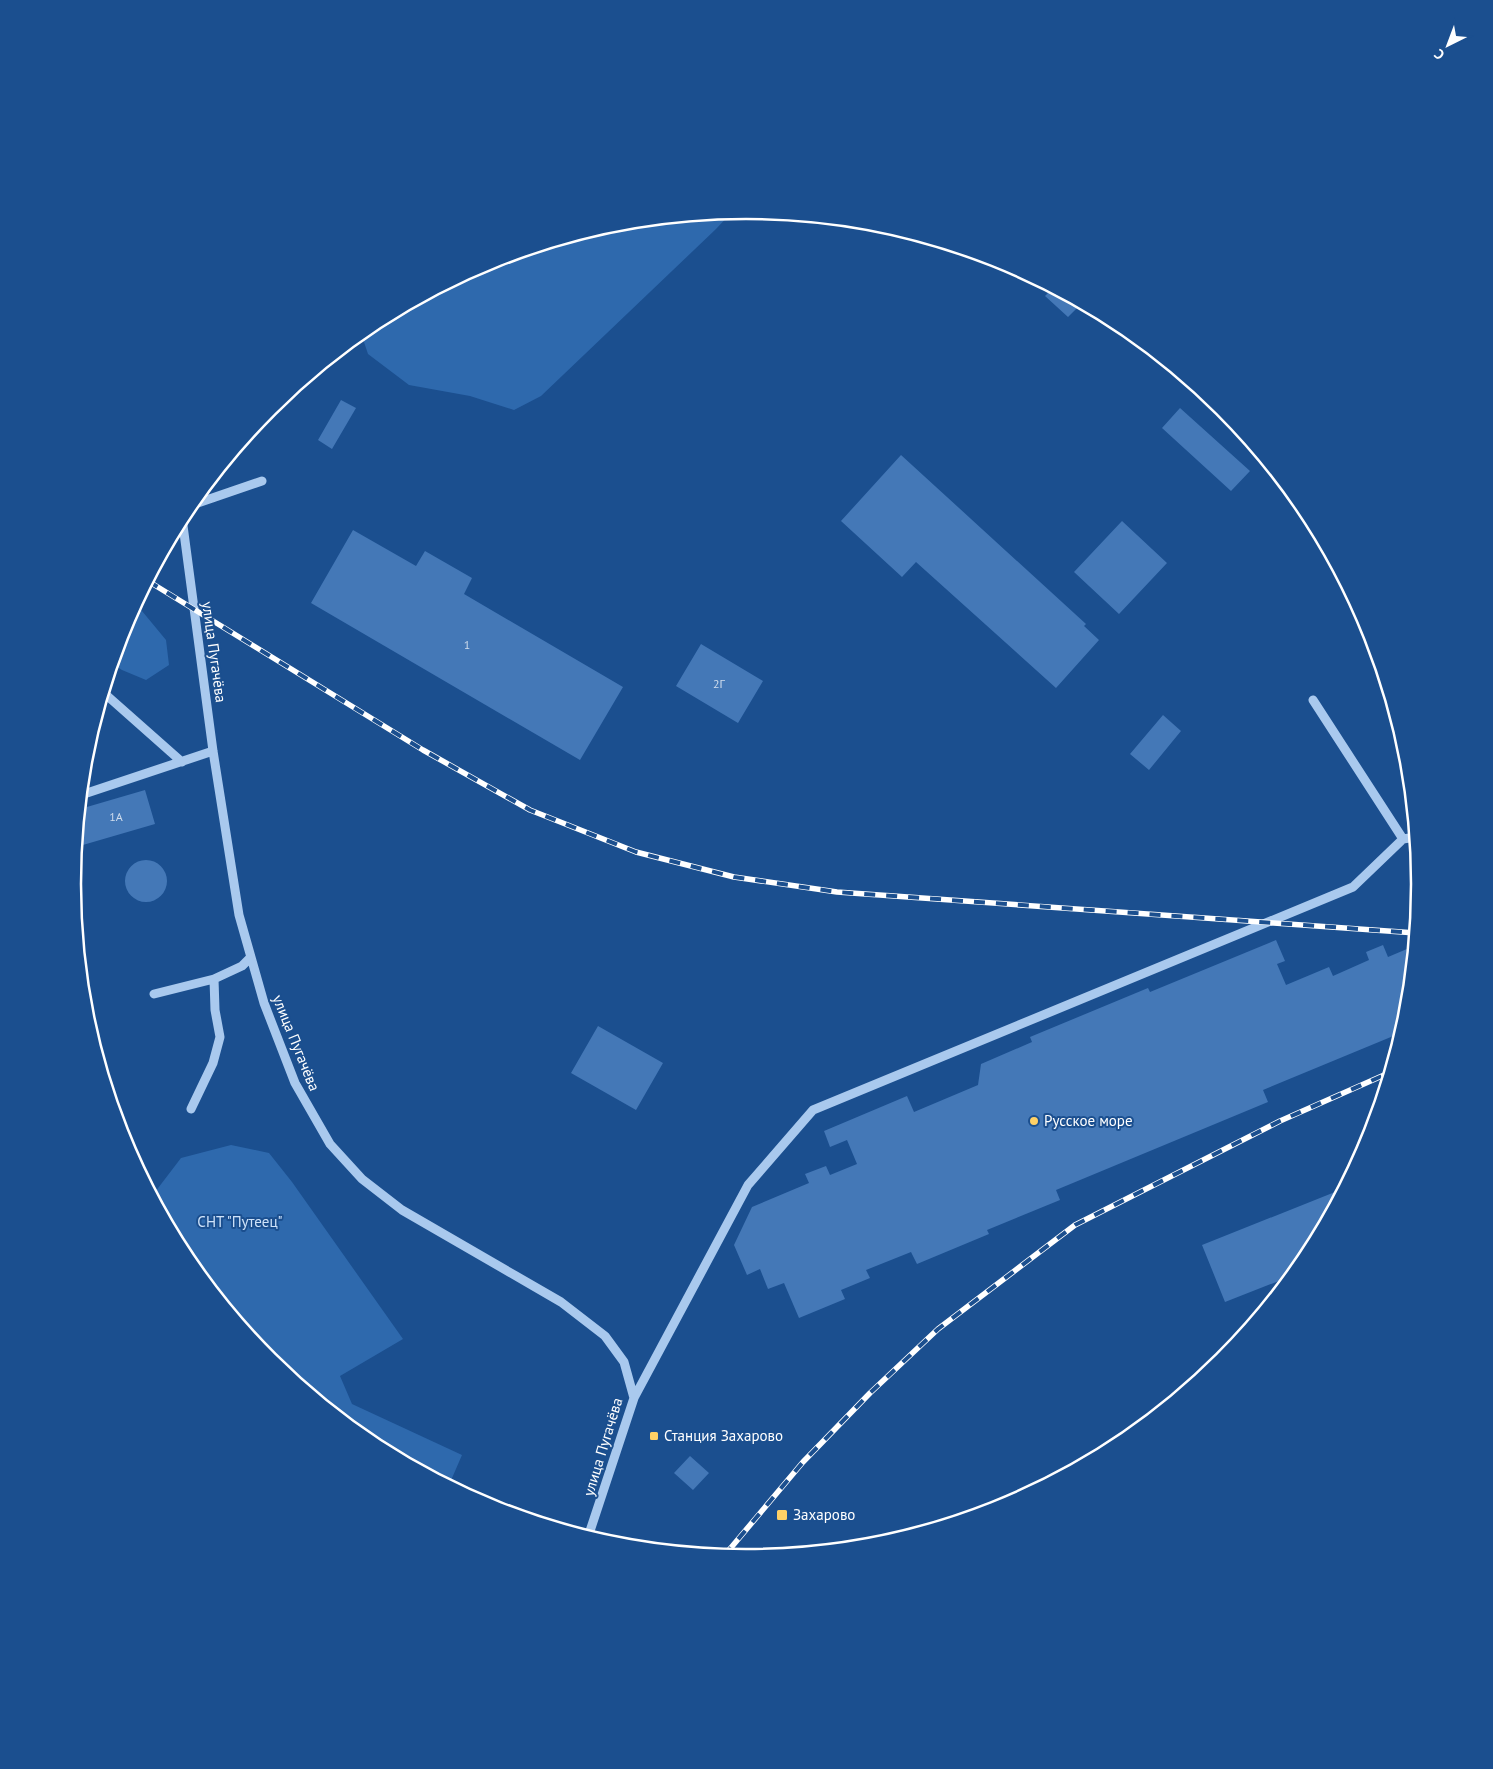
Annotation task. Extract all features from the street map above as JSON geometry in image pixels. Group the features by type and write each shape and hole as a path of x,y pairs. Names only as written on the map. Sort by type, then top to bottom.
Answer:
{"street":[{"path":"203,501 262,481"},
{"name":"улица Пугачёва","path":"184,530 213,751 239,915 264,1003 295,1084 330,1144 362,1179 402,1210 561,1302 605,1336 624,1362 634,1398 590,1531"},
{"path":"109,697 182,762"},
{"path":"1313,700 1403,839"},
{"path":"88,793 213,751"},
{"path":"634,1398 748,1185 813,1110 1353,887 1403,839 1410,838"},
{"path":"154,994 214,979 238,968 251,957"},
{"path":"192,1109 213,1063 220,1037 215,1010 214,979"}],"green space":[{"path":"724,220 541,396 514,410 470,396 409,385 368,354 364,341 377,331 414,308 492,270 574,242 617,232 660,225"},
{"path":"141,610 166,640 169,665 146,680 118,668"},
{"name":"СНТ \"Путеец\"","path":"231,1145 269,1153 292,1182 403,1339 340,1376 352,1404 462,1455 451,1480 414,1461 377,1438 342,1412 308,1385 246,1323 193,1254 156,1191 181,1158"}],"building":[{"path":"1049,292 1078,307 1068,317 1045,296"},
{"path":"341,400 356,408 332,449 318,440"},
{"path":"1180,408 1250,471 1231,491 1162,428"},
{"path":"901,455 1086,624 1084,626 1099,640 1056,688 916,562 902,577 841,521"},
{"path":"1122,521 1167,563 1119,614 1074,572"},
{"path":"353,530 416,566 425,551 472,578 464,594 623,687 580,760 311,603"},
{"path":"701,644 763,681 738,723 676,686"},
{"path":"1163,715 1181,731 1149,770 1130,754"},
{"path":"145,790 155,824 83,845 86,807"},
{"path":"150,860 158,863 164,869 167,881 164,893 158,899 142,902 134,899 128,893 125,877 128,869 134,863"},
{"name":"Русское море","path":"1276,940 1285,961 1277,964 1286,985 1329,967 1333,976 1369,960 1366,952 1383,945 1388,957 1408,948 1406,971 1394,1036 1263,1090 1268,1102 1056,1190 1060,1200 987,1230 989,1234 917,1264 911,1252 866,1270 870,1278 841,1290 845,1299 799,1318 784,1283 768,1289 760,1269 747,1275 734,1245 752,1207 809,1183 805,1174 826,1166 830,1175 857,1164 847,1140 830,1147 824,1131 907,1096 914,1112 978,1085 981,1064 1032,1042 1030,1037 1148,988 1150,992"},
{"path":"598,1026 663,1063 636,1110 571,1073"},
{"path":"1336,1191 1300,1254 1280,1280 1225,1302 1202,1245"},
{"path":"690,1456 709,1473 693,1490 674,1473"}],"railway":[{"path":"153,584 423,750 530,810 636,852 734,877 837,892 1410,933"},
{"path":"730,1549 803,1462 870,1393 938,1329 1075,1225 1280,1121 1383,1075"}],"place":[{"name":"Русское море","path":"1034,1121"},
{"name":"Станция Захарово","path":"654,1436"},
{"name":"Захарово","path":"782,1515"}]}
